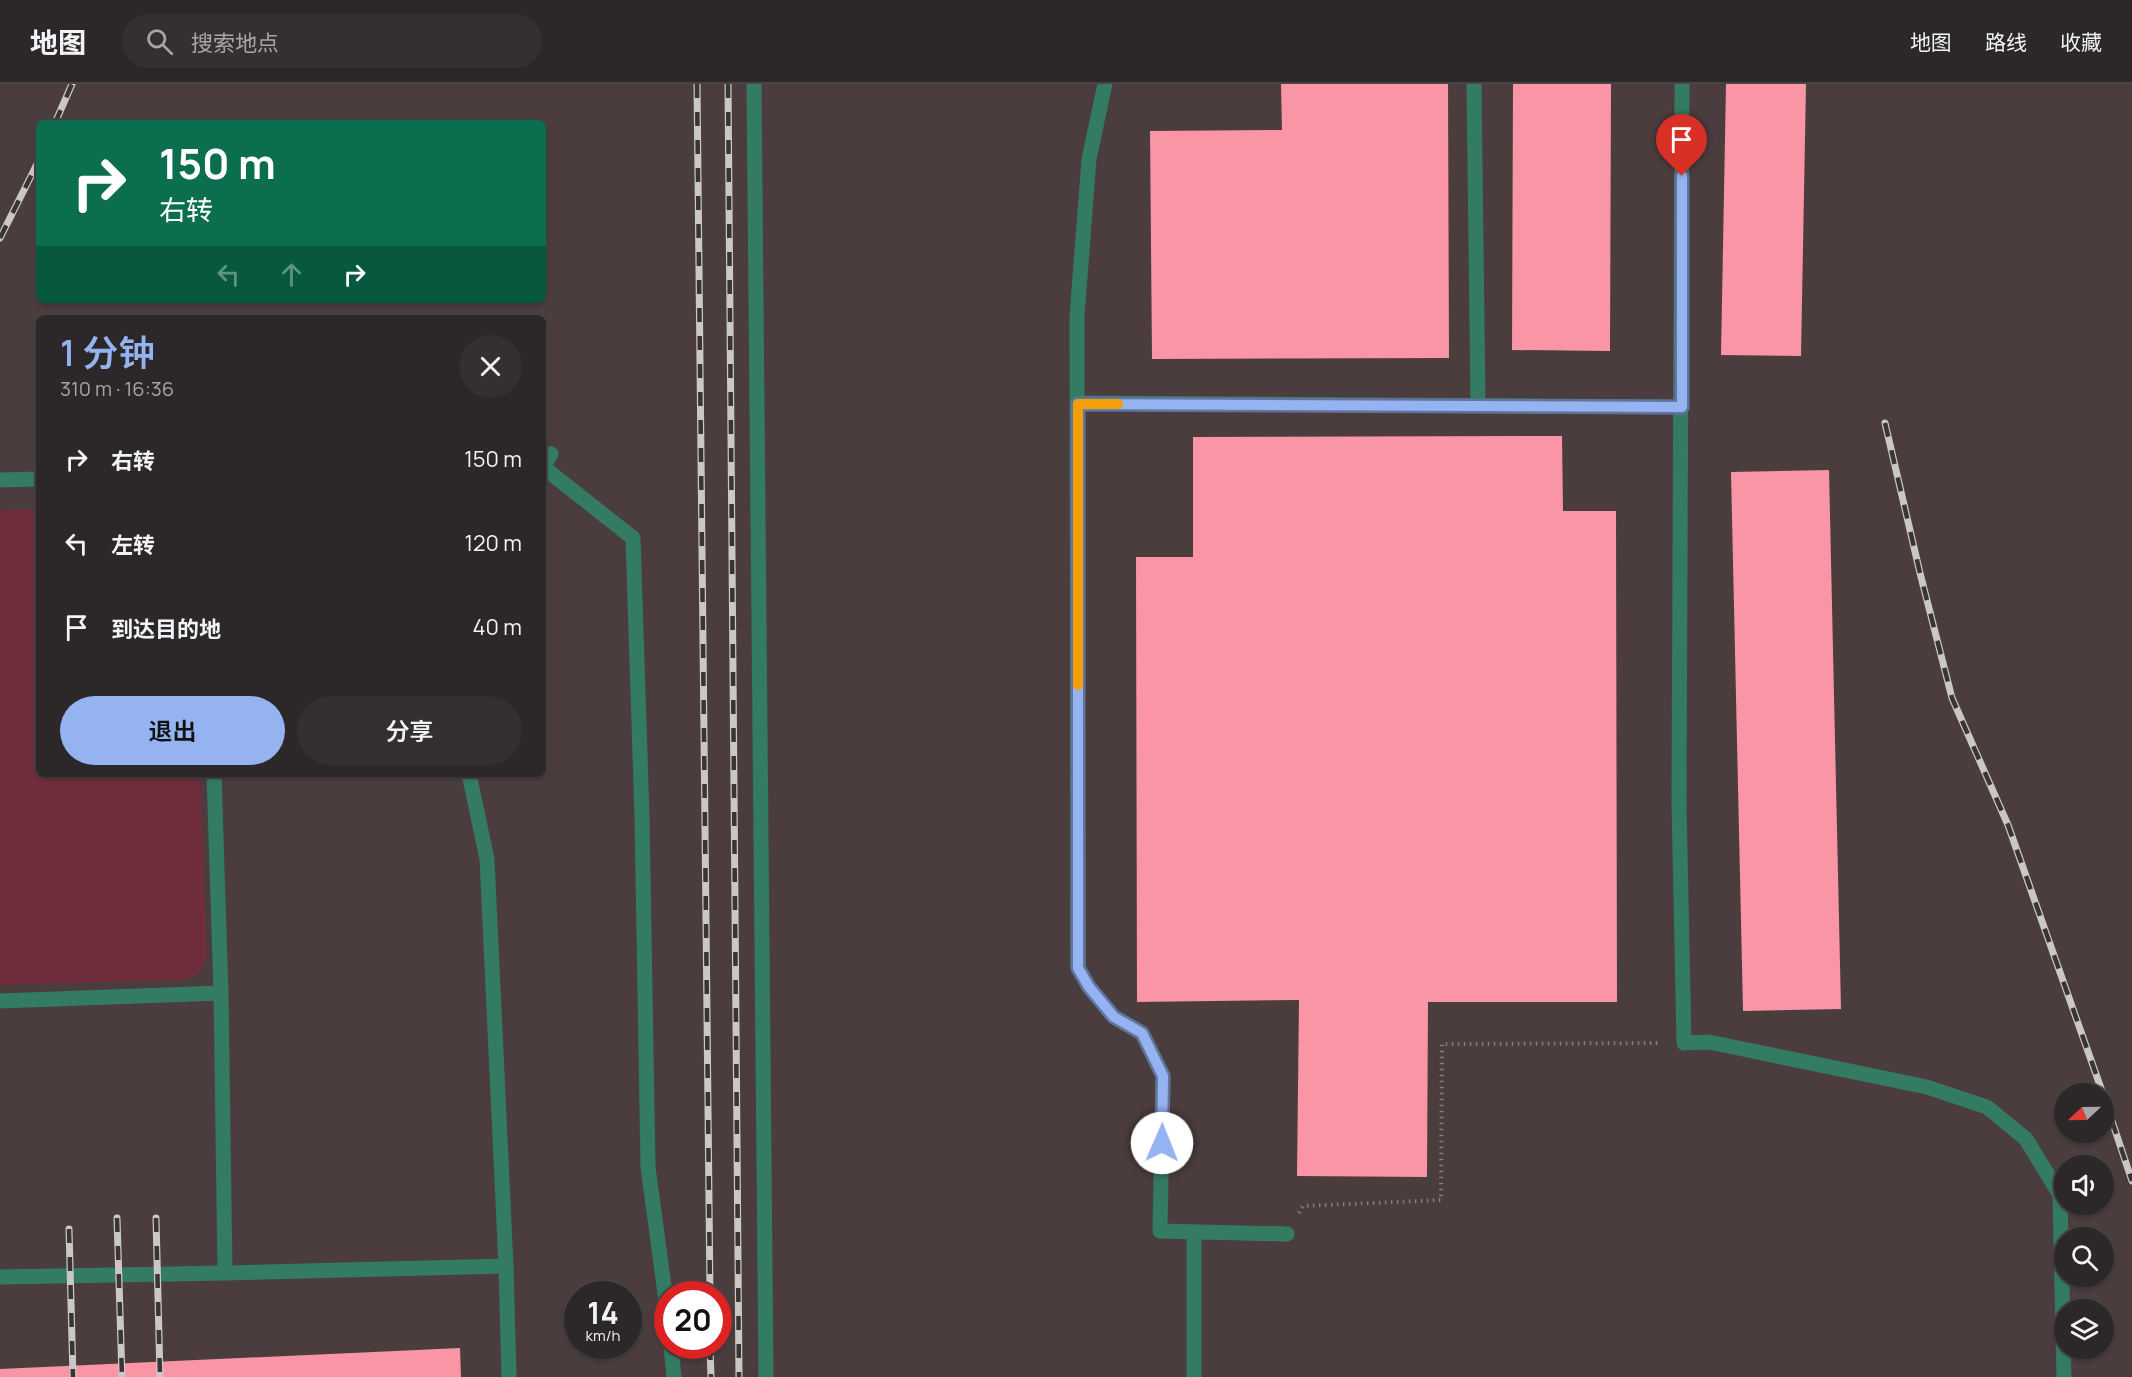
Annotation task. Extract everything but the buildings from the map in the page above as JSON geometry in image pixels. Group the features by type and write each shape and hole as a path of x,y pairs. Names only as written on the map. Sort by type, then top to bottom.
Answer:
{"lane":[{"path":"754,84 766,1377"},
{"path":"1105,84 1089,159 1077,316 1078,968 1089,987 1114,1017 1142,1033 1163,1076 1160,1232 1287,1234"},
{"path":"1474,84 1478,404"},
{"path":"1682,84 1679,801 1684,1043 1709,1042 1927,1087 1987,1107 2026,1139 2060,1195 2064,1377"},
{"path":"1078,404 1478,404 1682,407"},
{"path":"546,463 633,538 642,816 648,1167 663,1281"},
{"path":"0,480 36,479"},
{"path":"214,777 221,993 225,1274"},
{"path":"470,777 487,859 509,1377"},
{"path":"0,1001 221,993"},
{"path":"1194,1233 1194,1377"},
{"path":"0,1277 225,1274 506,1266"},
{"path":"672,1359 674,1377"}],"path":[{"path":"1287,1234 1303,1206 1441,1200 1442,1044 1684,1043"}],"shaded area":[{"path":"0,84 2132,84 2132,1377 0,1377"},
{"path":"36,509 36,777 200,777 207,959 198,974 183,980 0,985 0,510"}],"railway":[{"path":"56,120 72,84"},
{"path":"697,84 710,1281"},
{"path":"728,84 739,1377"},
{"path":"0,238 36,166"},
{"path":"1885,423 1952,698 2008,825 2099,1083"},
{"path":"2114,1127 2132,1181"},
{"path":"117,1218 122,1377"},
{"path":"156,1218 160,1377"},
{"path":"69,1229 73,1377"},
{"path":"710,1359 711,1377"}],"slow traffic":[{"path":"1078,685 1078,404 1118,404"}],"route":[{"path":"1162,1143 1163,1076 1142,1033 1114,1017 1089,987 1078,968 1078,404 1478,404 1682,407 1682,176"}]}
